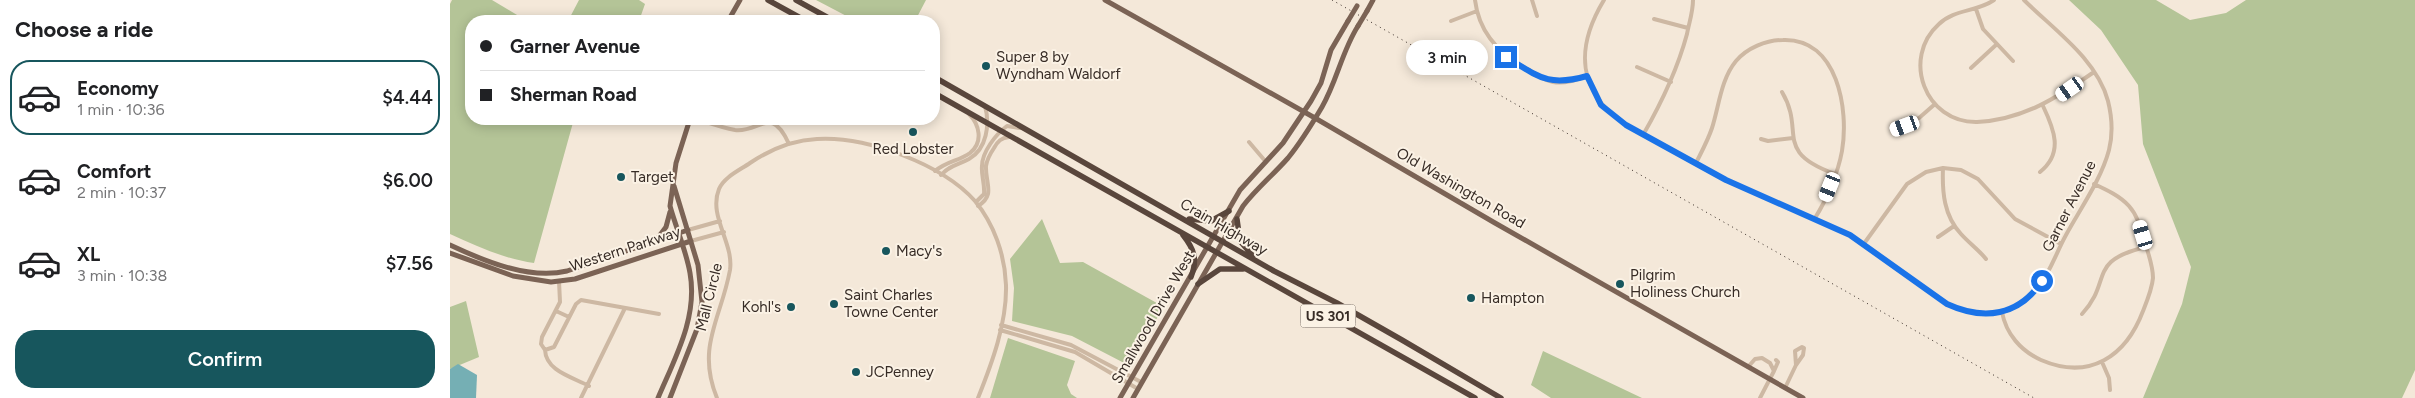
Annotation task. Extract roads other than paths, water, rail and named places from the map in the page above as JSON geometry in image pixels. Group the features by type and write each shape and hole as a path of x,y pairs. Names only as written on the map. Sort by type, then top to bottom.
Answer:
{"highway":[{"path":"768,0 795,15"},
{"path":"796,0 823,15"},
{"name":"Crain Highway","path":"940,80 1215,236 1264,266 1337,303 1502,398"},
{"name":"Crain Highway","path":"940,97 1475,398"},
{"path":"1183,218 1207,222 1229,211"},
{"path":"1238,220 1240,241 1264,266"},
{"path":"1182,233 1195,257 1196,265 1191,277"},
{"path":"1198,284 1220,269 1246,270"}],"main road":[{"path":"731,15 740,0"},
{"name":"Old Washington Road","path":"1105,0 1316,118 1495,223 1803,398"},
{"name":"Smallwood Drive West","path":"1120,398 1240,190 1283,143 1304,112 1321,83 1334,44 1360,0"},
{"name":"Smallwood Drive West","path":"1133,398 1198,284 1238,220 1243,206 1255,190 1288,158 1316,118 1335,80 1346,45 1373,0"},
{"path":"654,242 662,235 666,227 670,198 674,186 676,163 688,125"},
{"path":"670,398 698,330 702,310 701,276 674,186"},
{"path":"658,398 690,318 692,294 690,272 670,206"},
{"name":"Western Parkway","path":"450,245 516,269 551,274 567,271 688,230"},
{"name":"Western Parkway","path":"450,253 526,279 559,281 575,278 692,241"}],"street":[{"path":"1476,0 1482,27 1494,45 1506,57 1552,82 1568,82 1587,76"},
{"path":"1532,0 1537,16"},
{"name":"Garner Avenue","path":"1604,0 1593,18 1587,34 1585,52 1587,76 1596,98 1606,110 1626,125 1745,189 1816,218 1850,235 1947,304 1972,313 2002,312 2020,304 2037,288 2094,184 2108,154 2112,127 2107,100 2094,72 2024,0"},
{"path":"1643,134 1680,61 1693,0"},
{"path":"1994,0 1976,9 1955,14 1942,21 1930,33 1923,46 1920,75 1925,90 1935,104 1953,116 1978,122 2028,112 2043,106 2094,72"},
{"path":"1976,9 1981,26 2013,61"},
{"path":"1450,21 1477,11"},
{"path":"1654,19 1688,28"},
{"path":"1696,162 1712,128 1725,81 1731,67 1744,53 1758,45 1787,40 1803,43 1816,51 1829,65 1838,80 1843,143 1835,174 1816,218"},
{"path":"1971,68 1997,44"},
{"path":"1637,67 1671,82"},
{"path":"1782,92 1787,100 1793,138 1798,152 1806,160 1835,174"},
{"path":"1895,130 1919,118 1935,104"},
{"path":"941,175 950,166 969,159 978,153 988,123 985,106"},
{"path":"2040,172 2050,161 2056,142 2054,130 2043,106"},
{"path":"935,171 949,161 972,151 978,142 977,124 963,110"},
{"path":"718,125 736,130 747,129 756,125"},
{"path":"774,125 781,129 789,144"},
{"path":"977,204 984,194 983,158 1001,130 1007,126 1026,130"},
{"path":"977,204 989,194 986,166 988,157 998,141 1011,136"},
{"name":"Mall Circle","path":"718,398 709,371 708,348 725,291 730,264 729,248 716,202 719,189 723,182 766,152 789,144 825,138 867,145 917,162 935,171 963,189 977,204 994,231 1004,269 1006,295 1000,330 978,398"},
{"path":"1761,139 1768,141 1793,138"},
{"path":"1249,142 1266,162"},
{"path":"1943,168 1945,201 1954,226 1986,260"},
{"path":"1863,245 1907,184 1926,172 1943,168 1961,170 1978,179 2002,208 2014,219 2061,244"},
{"path":"2002,312 2012,337 2024,350 2035,358 2066,367 2082,367 2102,362 2122,347 2131,336 2140,318 2153,277 2146,247 2134,211 2118,196 2094,184"},
{"path":"688,230 720,221"},
{"path":"1938,237 1954,226"},
{"path":"692,241 724,232"},
{"path":"2082,314 2091,302 2108,263 2121,253 2146,247"},
{"path":"559,281 560,302 548,324 541,344 550,366 589,386"},
{"path":"545,350 554,347 577,302 582,300 659,314"},
{"path":"581,398 589,386 625,308"},
{"path":"556,312 569,318"},
{"path":"1001,325 1071,345 1141,382"},
{"path":"1000,330 1075,352 1138,389"},
{"path":"1748,367 1755,360 1762,358 1770,363 1774,371"},
{"path":"1760,398 1778,362 1776,360"},
{"path":"2102,362 2109,378 2110,390"},
{"path":"1785,388 1796,365"}],"water":[{"path":"458,364 477,375 476,398 450,398 450,369"}],"railway":[{"path":"1332,0 2034,398"}],"place":[{"name":"Super 8 by Wyndham Waldorf","path":"986,66"},
{"name":"Red Lobster","path":"913,132"},
{"name":"Target","path":"621,177"},
{"name":"Macy's","path":"886,251"},
{"name":"Pilgrim Holiness Church","path":"1620,284"},
{"name":"Hampton","path":"1471,298"},
{"name":"Saint Charles Towne Center","path":"834,304"},
{"name":"Kohl's","path":"791,307"},
{"name":"JCPenney","path":"856,372"}]}
